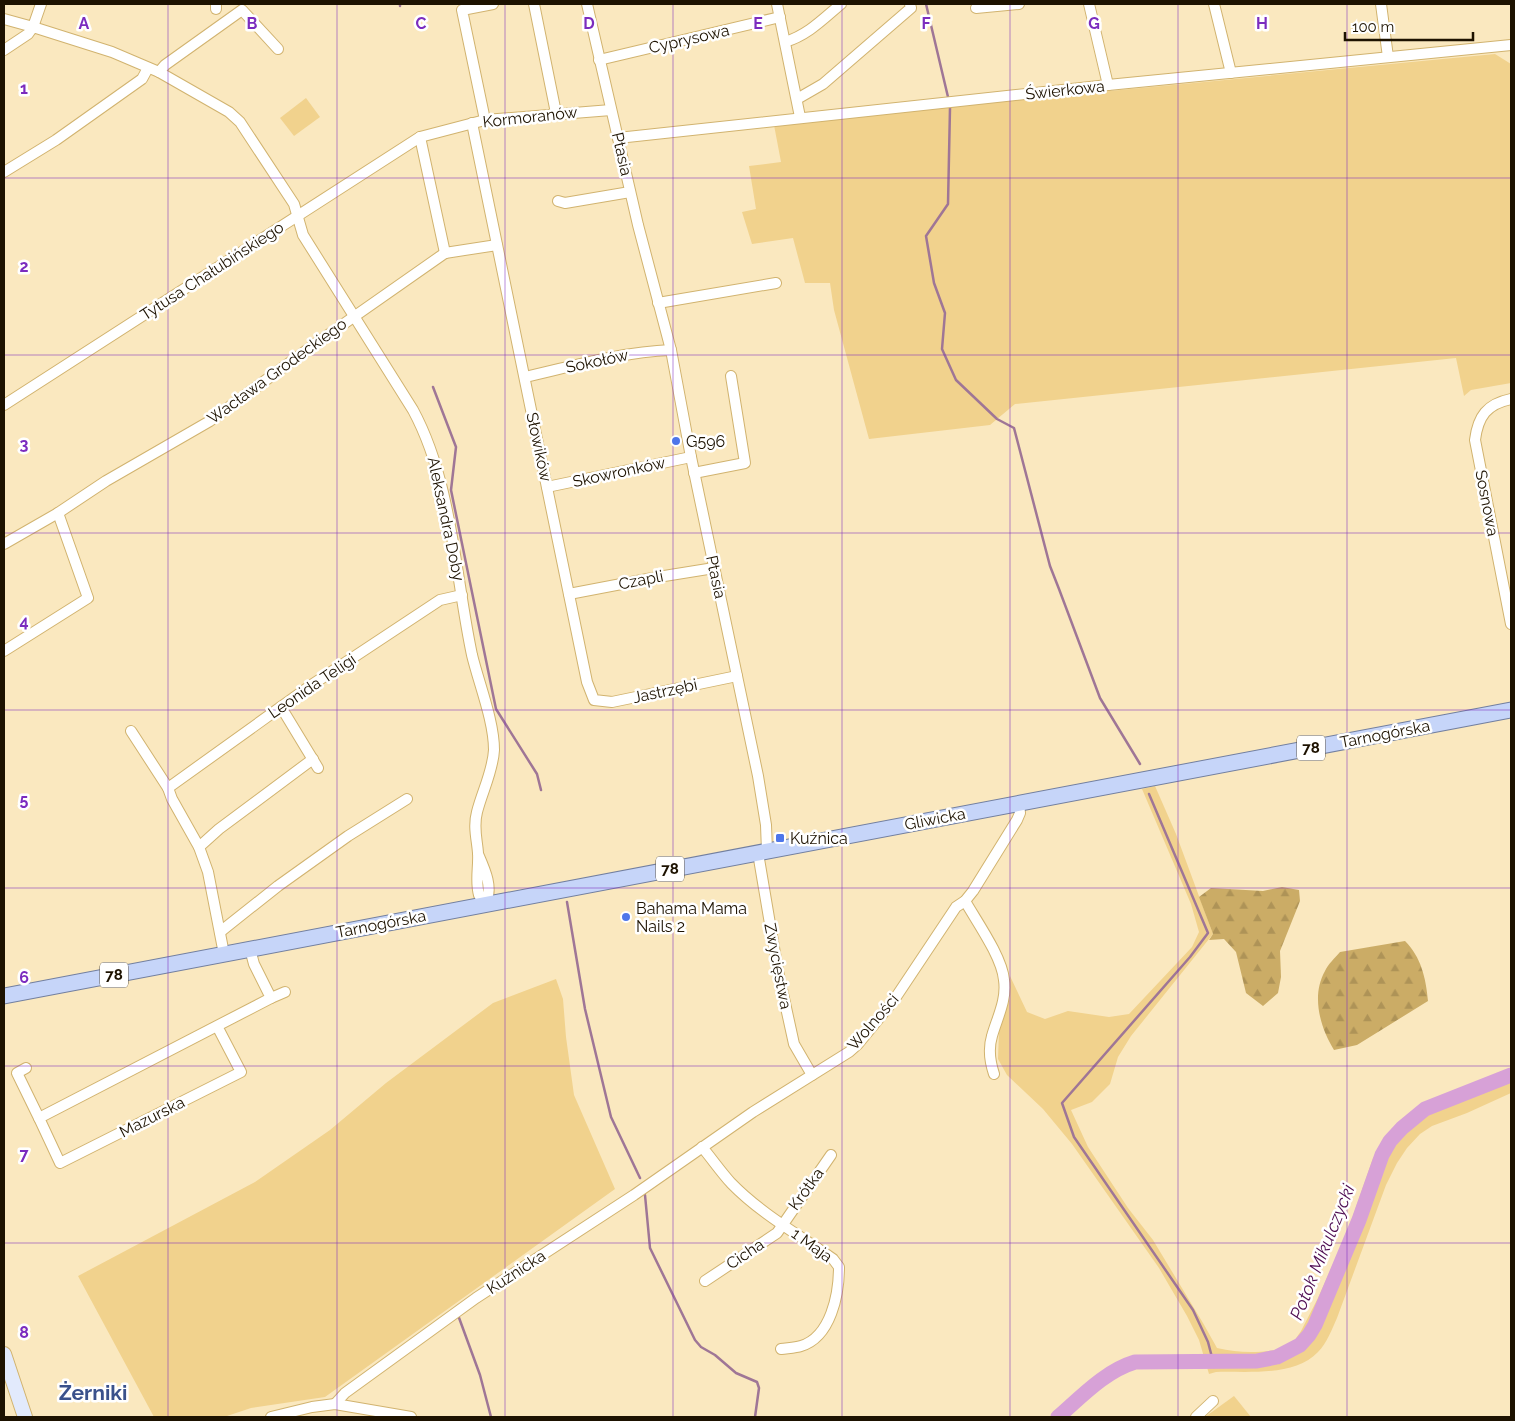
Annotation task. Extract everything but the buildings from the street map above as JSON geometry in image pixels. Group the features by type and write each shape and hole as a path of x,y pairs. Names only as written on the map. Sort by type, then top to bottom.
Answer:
{"main road":[{"name":"Tarnogórska","path":"1112,786 1511,710"},
{"name":"Gliwicka","path":"762,852 1112,786"},
{"name":"Tarnogórska","path":"4,996 762,852"}],"street":[{"path":"4,50 28,34 33,27 40,4"},
{"path":"484,120 462,10 493,4"},
{"path":"534,4 556,113"},
{"name":"Ptasia","path":"587,4 630,192 671,350 694,473 766,825 762,852"},
{"path":"777,4 800,117"},
{"path":"785,42 799,38 812,30 841,4"},
{"path":"797,99 824,84 911,8 910,4"},
{"path":"976,8 1019,4"},
{"path":"1089,4 1108,85"},
{"path":"1214,4 1231,73"},
{"path":"1381,4 1388,57"},
{"path":"159,72 165,64 242,10 278,49"},
{"name":"Cyprysowa","path":"599,60 780,17"},
{"name":"Aleksandra Doby","path":"4,20 33,27 112,52 159,72 229,112 240,122 290,197 298,214 303,235 413,410 426,437 436,466 472,654 493,737 493,762 480,800 474,830 478,854 485,870 490,894 486,903"},
{"name":"Świerkowa","path":"618,138 1108,85 1511,46"},
{"path":"4,172 56,140 142,79 148,68"},
{"name":"Kormoranów","path":"420,137 484,120 611,110"},
{"name":"Słowików","path":"472,123 587,682 594,700"},
{"path":"420,137 445,253 497,245"},
{"name":"Tytusa Chałubińskiego","path":"4,405 420,137"},
{"path":"558,201 565,203 630,192"},
{"name":"Wacława Grodeckiego","path":"4,544 58,513 106,481 210,421 445,253"},
{"path":"658,303 776,283"},
{"name":"Sokołów","path":"525,377 648,351 671,350"},
{"path":"694,473 745,463 731,376"},
{"name":"Sosnowa","path":"1511,399 1491,406 1484,414 1477,425 1476,440 1511,624"},
{"name":"Skowronków","path":"547,487 691,456"},
{"path":"4,651 88,598 58,513"},
{"name":"Czapli","path":"569,594 714,568"},
{"name":"Leonida Teligi","path":"168,788 281,707 440,600 462,595"},
{"name":"Jastrzębi","path":"594,700 612,702 737,676"},
{"path":"199,847 219,829 316,763 281,707"},
{"path":"131,731 168,788 172,799 199,847 208,872 224,954"},
{"path":"220,932 286,880 348,836 408,799"},
{"name":"Wolności","path":"702,1147 858,1044 894,1000 956,907 965,901 982,878 1017,820 1020,813 1019,803"},
{"name":"Zwycięstwa","path":"762,852 778,971 794,1044 812,1075"},
{"path":"965,901 1001,967 1005,981 1004,998 991,1038 990,1060 994,1074"},
{"path":"250,949 254,964 270,998"},
{"path":"39,1118 270,998 286,992"},
{"name":"Mazurska","path":"26,1068 17,1073 60,1162 242,1072 217,1026"},
{"name":"1 Maja","path":"702,1147 731,1182 782,1224 833,1259 839,1266 839,1283 832,1312 825,1327 814,1340 801,1346 781,1349"},
{"name":"Kuźnicka","path":"335,1404 347,1391 476,1298 634,1196 702,1147"},
{"name":"Krótka","path":"782,1224 831,1155"},
{"name":"Cicha","path":"705,1281 777,1233 782,1224"},
{"path":"4,1354 25,1417"},
{"path":"1196,1417 1213,1401"},
{"path":"271,1417 312,1407 335,1404 412,1417"}],"shaded area":[{"path":"1495,54 1511,64 1511,383 1471,390 1464,396 1456,358 1015,404 990,425 869,439 834,310 830,283 805,283 793,238 752,244 742,212 756,209 749,166 781,162 774,125 777,123"},
{"path":"306,98 320,117 294,136 280,118"},
{"path":"1155,786 1176,834 1213,934 1131,1036 1118,1057 1110,1084 1092,1102 1071,1110 1088,1147 1128,1208 1153,1240 1217,1348 1254,1352 1290,1347 1301,1331 1318,1298 1348,1230 1373,1158 1389,1135 1415,1110 1454,1090 1511,1071 1511,1093 1432,1126 1420,1134 1407,1148 1386,1185 1337,1318 1327,1340 1318,1352 1297,1366 1270,1371 1216,1372 1209,1374 1199,1340 1159,1268 1072,1144 1043,1109 1007,1075 998,1059 999,1031 1010,998 1010,976 1027,1012 1045,1019 1068,1011 1109,1017 1129,1014 1192,947 1199,932 1191,904 1142,789"},
{"path":"556,979 563,999 574,1095 615,1189 325,1397 251,1408 224,1417 154,1417 78,1276 255,1182 330,1130 386,1083 493,1003"},
{"path":"1234,1396 1251,1417 1205,1417"}],"green space":[{"path":"1282,887 1299,890 1300,901 1280,951 1281,977 1278,993 1263,1006 1246,993 1236,952 1224,939 1209,940 1213,934 1199,897 1211,888 1263,891"},
{"path":"1405,941 1415,954 1422,968 1428,1001 1357,1045 1334,1050 1321,1021 1318,1001 1321,981 1328,966 1340,952"}],"waterway":[{"path":"926,4 948,97"},
{"path":"950,108 948,204 926,236 934,283 945,313 942,349 956,380 997,419 1014,428 1050,566 1100,698 1140,764"},
{"path":"433,387 456,447 451,490 496,709 537,774 541,790"},
{"path":"1149,794 1208,933 1190,957 1062,1103 1074,1137 1193,1310 1208,1342 1213,1361"},
{"path":"567,902 585,1009 611,1117 640,1178"},
{"name":"Potok Mikulczycki","path":"1058,1417 1104,1378 1135,1362 1257,1361 1277,1357 1300,1345 1315,1325 1359,1220 1382,1155 1390,1141 1425,1109 1511,1075"},
{"path":"645,1195 650,1248 695,1340 701,1347 715,1355 736,1373 757,1382 759,1388 755,1417"},
{"path":"458,1315 480,1375 491,1417"}],"place":[{"name":"G596","path":"676,441"},
{"name":"Kuźnica","path":"780,838"},
{"name":"Bahama Mama Nails 2","path":"626,917"}],"district":[{"name":"Żerniki","path":"93,1392"}]}
